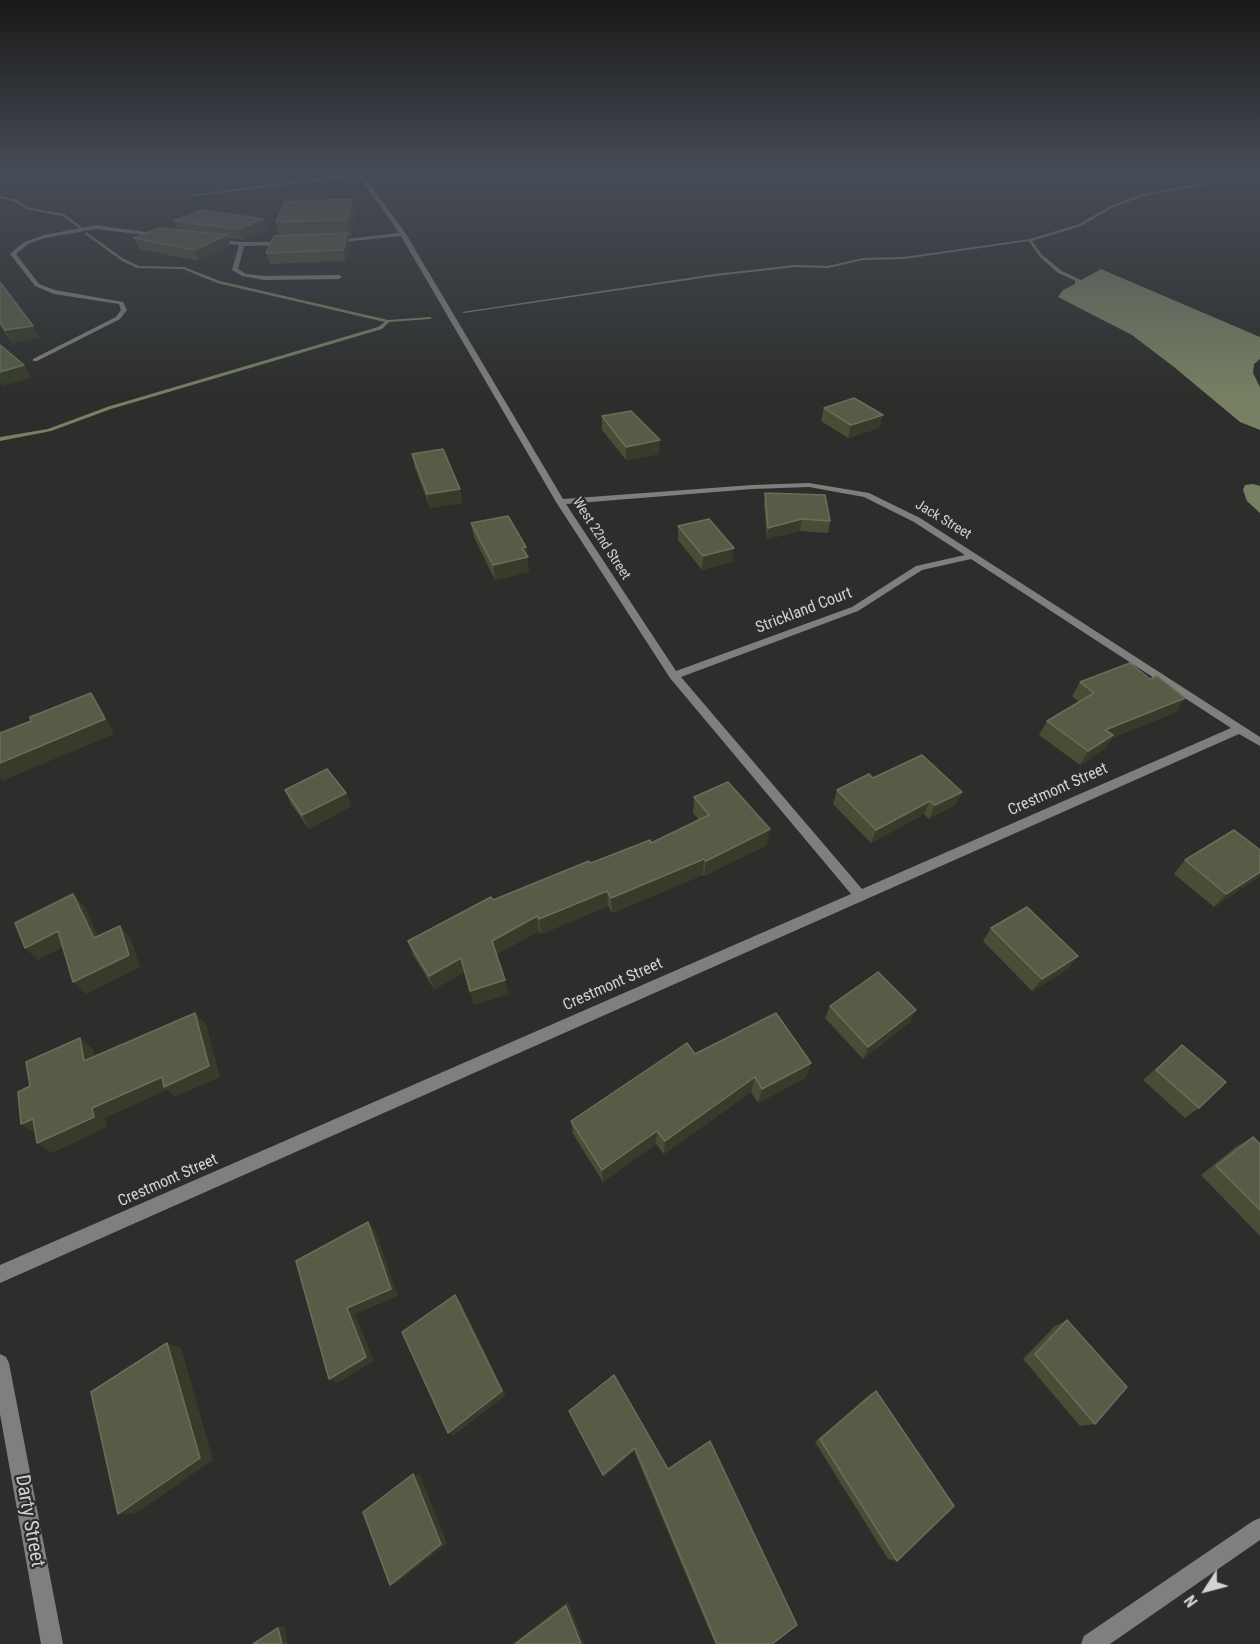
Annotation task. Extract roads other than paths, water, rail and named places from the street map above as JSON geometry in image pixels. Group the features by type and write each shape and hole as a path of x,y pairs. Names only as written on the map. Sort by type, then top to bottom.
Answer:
{"street":[{"path":"20,248 13,254 37,285 54,292 121,303 124,310 118,318 35,360"},
{"path":"241,248 235,270 244,275 264,278 339,277"},
{"name":"West 22nd Street","path":"411,248 560,502 674,676 860,896"},
{"name":"Jack Street","path":"560,502 752,487 809,485 866,495 917,520 973,555 1260,742"},
{"name":"Strickland Court","path":"674,676 855,609 920,568 973,555"},
{"name":"Crestmont Street","path":"0,1274 1240,729"},
{"name":"Darty Street","path":"0,1363 52,1644"},
{"path":"1092,1644 1260,1528"}],"waterway":[{"path":"106,248 138,267 184,268 219,282 388,321"},
{"path":"464,312 715,275 795,266 828,267 863,259 904,258 976,248"},
{"path":"1035,248 1041,256 1060,272 1085,284"},
{"path":"388,321 430,318"},
{"path":"0,439 49,430 109,408 380,328 388,321"}]}
